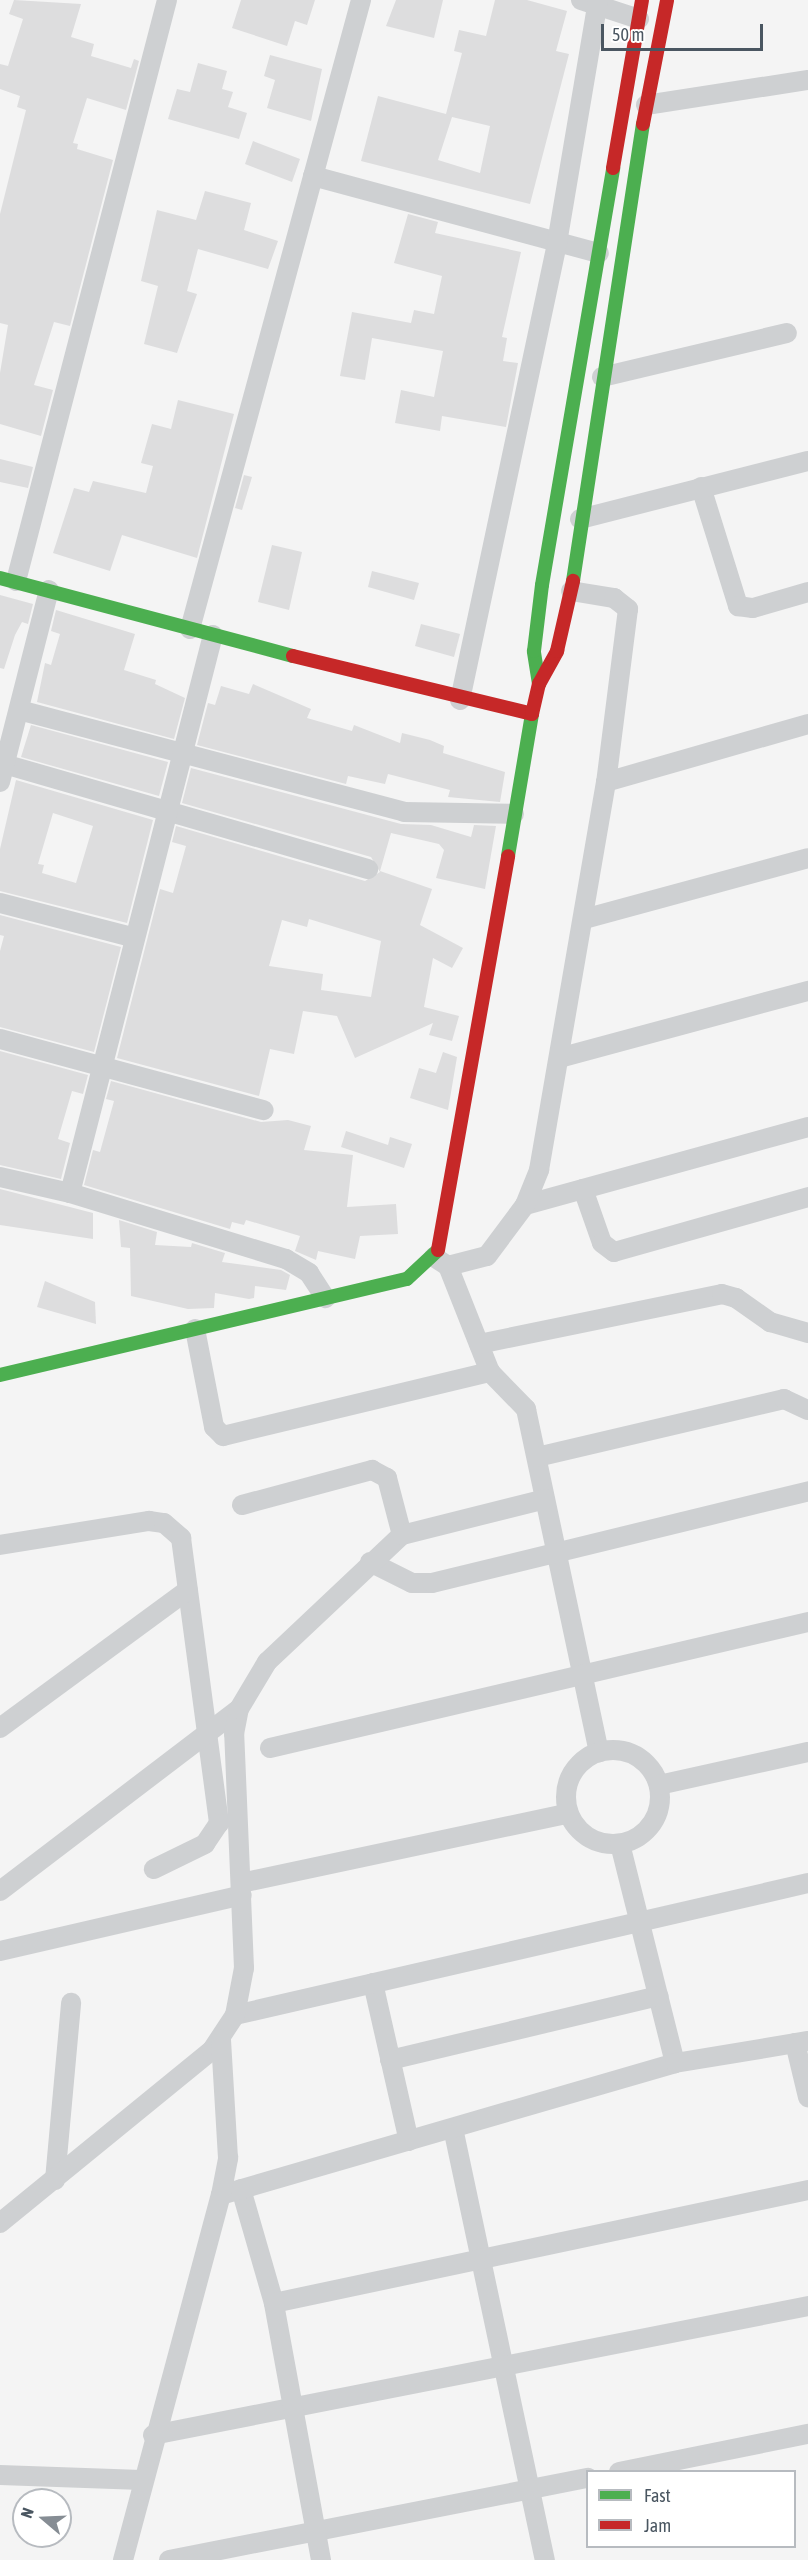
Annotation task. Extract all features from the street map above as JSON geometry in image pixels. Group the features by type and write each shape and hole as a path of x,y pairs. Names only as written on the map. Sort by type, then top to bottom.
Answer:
{"main road":[{"path":"0,1375 407,1279 441,1262 442,1243 532,714 539,684 557,651 571,591 580,519 646,105 667,0"},
{"path":"539,684 534,651 542,585 641,10"},
{"path":"8,579 460,700 532,714"}],"street":[{"path":"8,579 167,0"},
{"path":"190,629 361,0"},
{"path":"460,700 558,243 592,1 641,10"},
{"path":"646,105 808,80"},
{"path":"313,176 599,253"},
{"path":"602,377 787,333"},
{"path":"580,519 808,461"},
{"path":"701,487 738,606 753,608 808,592"},
{"path":"49,590 2,773 168,809 368,869"},
{"path":"571,591 614,598 628,609 606,782 539,1170 525,1205 487,1256 441,1262 490,1372 526,1409 599,1752"},
{"path":"70,1193 213,635"},
{"path":"19,710 404,812 514,814"},
{"path":"606,782 808,724"},
{"path":"584,919 808,858"},
{"path":"0,903 135,938"},
{"path":"560,1058 808,991"},
{"path":"0,1039 264,1110"},
{"path":"525,1205 808,1127"},
{"path":"0,1177 70,1193 286,1259 309,1273 325,1298"},
{"path":"583,1189 602,1243 614,1252 808,1197"},
{"path":"479,1344 722,1294 770,1322 808,1333"},
{"path":"195,1329 214,1427 223,1436 490,1372"},
{"path":"537,1457 784,1399 808,1410"},
{"path":"242,1505 372,1470 387,1478 402,1535"},
{"path":"370,1562 412,1583 432,1583 808,1491"},
{"path":"0,2223 55,2180 221,2039 234,2015 244,1968 234,1734 239,1708 267,1662 370,1562 402,1535 545,1499"},
{"path":"0,1545 164,1522 181,1538 219,1823 205,1844 154,1869"},
{"path":"0,1728 188,1590"},
{"path":"270,1748 808,1622"},
{"path":"0,1892 239,1708"},
{"path":"599,1752 629,1753 642,1760 659,1785 657,1816 635,1839 620,1844 590,1838 569,1813 568,1784 575,1771 599,1752"},
{"path":"659,1785 808,1752"},
{"path":"0,1951 242,1889 569,1813"},
{"path":"620,1844 675,2063"},
{"path":"234,2015 808,1883"},
{"path":"373,1983 409,2141"},
{"path":"390,2060 658,1996"},
{"path":"55,2180 71,2003"},
{"path":"123,2560 153,2435 221,2195 228,2158 221,2039"},
{"path":"221,2195 675,2063 802,2042 808,2097"},
{"path":"453,2128 545,2560"},
{"path":"241,2189 274,2303 321,2560"},
{"path":"274,2303 480,2256 808,2190"},
{"path":"153,2435 808,2306"},
{"path":"629,2470 808,2434"},
{"path":"0,2475 142,2480"},
{"path":"169,2560 586,2478"}],"building":[{"path":"14,0 81,4 71,37 94,44 91,56 131,68 134,59 139,61 126,110 87,98 73,143 78,144 77,149 113,160 70,326 54,322 34,385 53,390 41,436 0,424 0,373 8,325 0,323 0,214 26,110 17,107 20,96 0,89 0,64 8,66 23,19 9,14"},
{"path":"241,0 315,0 307,25 295,21 287,46 232,28"},
{"path":"396,0 443,0 434,38 386,26"},
{"path":"495,0 527,0 567,11 556,51 569,54 530,204 361,161 378,96 446,114 462,53 454,51 459,30 486,36","holes":["452,117 490,126 480,173 438,160"]},
{"path":"270,55 322,69 311,121 267,108 275,80 264,76"},
{"path":"198,63 227,71 222,89 233,92 228,107 247,113 239,139 168,119 177,89 190,92"},
{"path":"253,141 300,159 292,182 245,164"},
{"path":"205,191 251,203 244,230 278,241 268,269 198,249 187,291 197,294 177,353 144,344 158,286 141,281 157,210 196,220"},
{"path":"408,214 438,222 435,233 521,252 502,337 507,338 503,361 518,363 506,427 442,416 440,431 395,423 401,390 434,397 443,351 372,338 365,380 340,376 352,312 411,323 414,310 434,314 442,276 394,263"},
{"path":"178,400 234,414 197,558 122,535 110,571 53,553 74,488 89,492 93,481 146,493 153,466 141,463 152,424 171,429"},
{"path":"0,459 33,467 28,488 0,482"},
{"path":"244,475 252,477 242,510 235,508"},
{"path":"272,545 302,552 289,610 258,602"},
{"path":"372,571 419,583 414,600 368,587"},
{"path":"0,595 33,604 28,624 22,622 15,635 4,669 0,668"},
{"path":"56,610 135,634 124,670 156,680 155,684 185,698 174,739 37,702 45,663 51,665 60,634 51,631"},
{"path":"421,624 460,634 454,657 415,646"},
{"path":"253,684 311,709 307,718 352,731 354,725 400,743 402,733 430,740 444,746 443,753 505,772 500,802 448,797 450,790 388,774 385,784 348,776 346,784 197,745 208,703 215,705 221,686 249,694"},
{"path":"31,725 168,762 159,796 21,757"},
{"path":"191,768 401,824 431,825 471,837 474,825 496,826 485,889 436,878 444,850 439,844 391,833 380,871 432,889 420,925 463,948 452,968 433,958 424,1007 459,1016 452,1041 429,1035 433,1023 355,1058 337,1016 303,1011 294,1054 270,1049 259,1096 117,1058 160,889 173,893 186,846 172,842 176,826 365,881 380,872 371,857 182,803","holes":["309,919 381,941 371,997 321,990 323,974 269,966 282,920 307,927"]},
{"path":"16,780 153,820 127,923 0,891 0,849","holes":["53,813 93,826 76,883 42,873 44,865 38,864"]},
{"path":"0,915 121,947 94,1052 0,1027 0,951 4,936 0,935"},
{"path":"0,1051 88,1075 83,1094 72,1091 58,1139 70,1143 61,1179 0,1165"},
{"path":"443,1052 457,1057 448,1110 410,1098 419,1068 436,1073"},
{"path":"111,1081 261,1122 288,1120 311,1126 304,1150 353,1155 347,1207 396,1204 398,1234 360,1236 355,1259 318,1251 316,1260 295,1251 300,1236 246,1220 244,1225 232,1222 230,1229 84,1185 93,1150 100,1152 114,1101 106,1099"},
{"path":"346,1131 388,1145 390,1137 412,1144 404,1168 341,1147"},
{"path":"0,1189 93,1213 93,1239 0,1225"},
{"path":"119,1220 157,1232 155,1245 191,1247 192,1243 225,1253 222,1262 281,1270 290,1275 286,1290 255,1286 254,1298 249,1299 215,1293 214,1308 188,1309 131,1296 130,1248 121,1247"},
{"path":"45,1281 95,1302 96,1324 37,1307"}],"traffic: fast":[{"path":"573,581 643,124"},
{"path":"539,684 534,651 542,585 613,168"},
{"path":"0,578 293,656"},
{"path":"508,856 532,714"},
{"path":"0,1375 407,1279 438,1250"}],"traffic: jam":[{"path":"613,168 642,0"},
{"path":"643,124 667,0"},
{"path":"293,656 532,714 539,684 557,651 573,581"},
{"path":"438,1250 508,856"}]}
